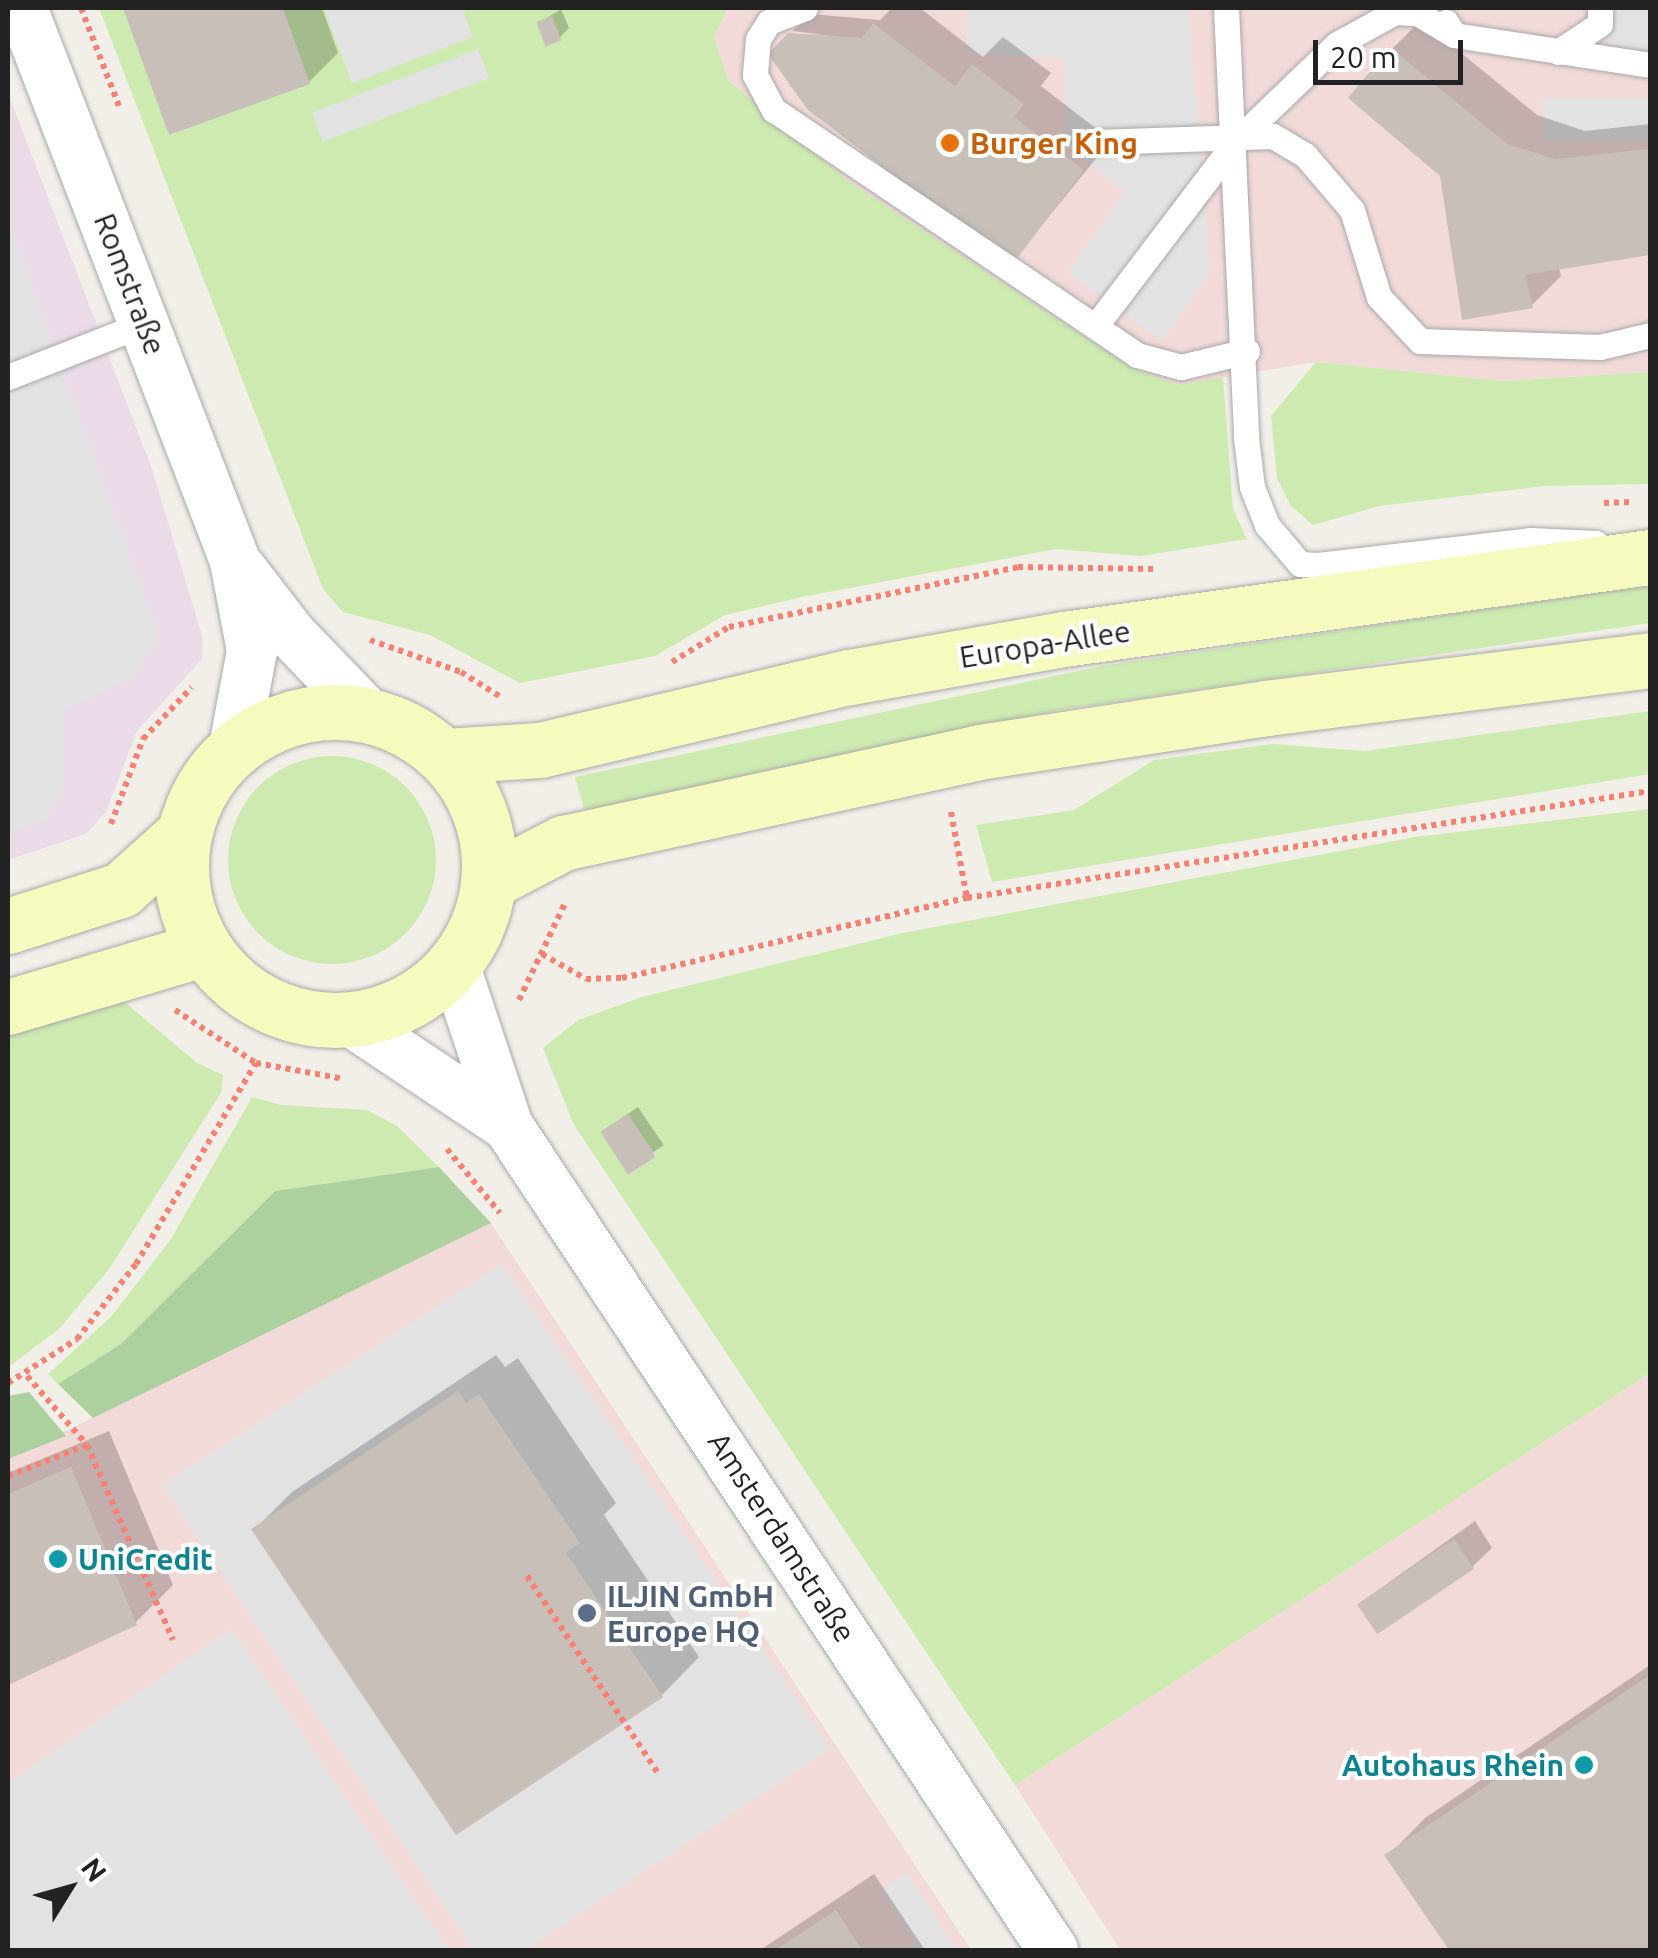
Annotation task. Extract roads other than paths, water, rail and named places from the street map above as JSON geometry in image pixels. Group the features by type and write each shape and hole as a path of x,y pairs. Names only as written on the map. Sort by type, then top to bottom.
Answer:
{"street":[{"name":"Romstraße","path":"22,8 146,323 234,561 271,642 369,714"},
{"name":"Europa-Allee","path":"445,756 540,750 850,677 1064,639 1650,554"},
{"path":"234,747 271,642"},
{"path":"488,882 563,843 979,752 1266,708 1650,660"},
{"path":"307,713 369,714 410,730 445,756 483,820 488,882 477,926 454,964 422,994 349,1020 310,1019 271,1007 228,979 203,949 180,886 182,835 200,788 234,747 269,725 307,713"},
{"path":"8,926 121,890 182,835"},
{"path":"8,1007 142,962 203,949"},
{"name":"Amsterdamstraße","path":"454,964 508,1126 1054,1950"},
{"name":"Amsterdamstraße","path":"349,1020 423,1064 508,1126"}],"lane":[{"path":"805,8 769,22 758,39 755,75 774,110 1097,324 1137,355 1181,367 1246,351"},
{"path":"1226,8 1252,486 1267,525 1300,564 1530,540 1650,554"},
{"path":"1437,8 1454,35"},
{"path":"1558,52 1600,24 1600,8"},
{"path":"1097,324 1235,142 1337,44 1373,21 1417,13 1454,35 1650,65"},
{"path":"1095,142 1235,142 1273,136 1334,182 1352,210 1379,297 1420,341 1600,347 1650,335"},
{"path":"8,377 146,323"}],"place":[{"name":"Burger King","path":"950,143"},
{"name":"UniCredit","path":"58,1559"},
{"name":"ILJIN GmbH Europe HQ","path":"587,1613"},
{"name":"Autohaus Rhein","path":"1584,1765"}]}
